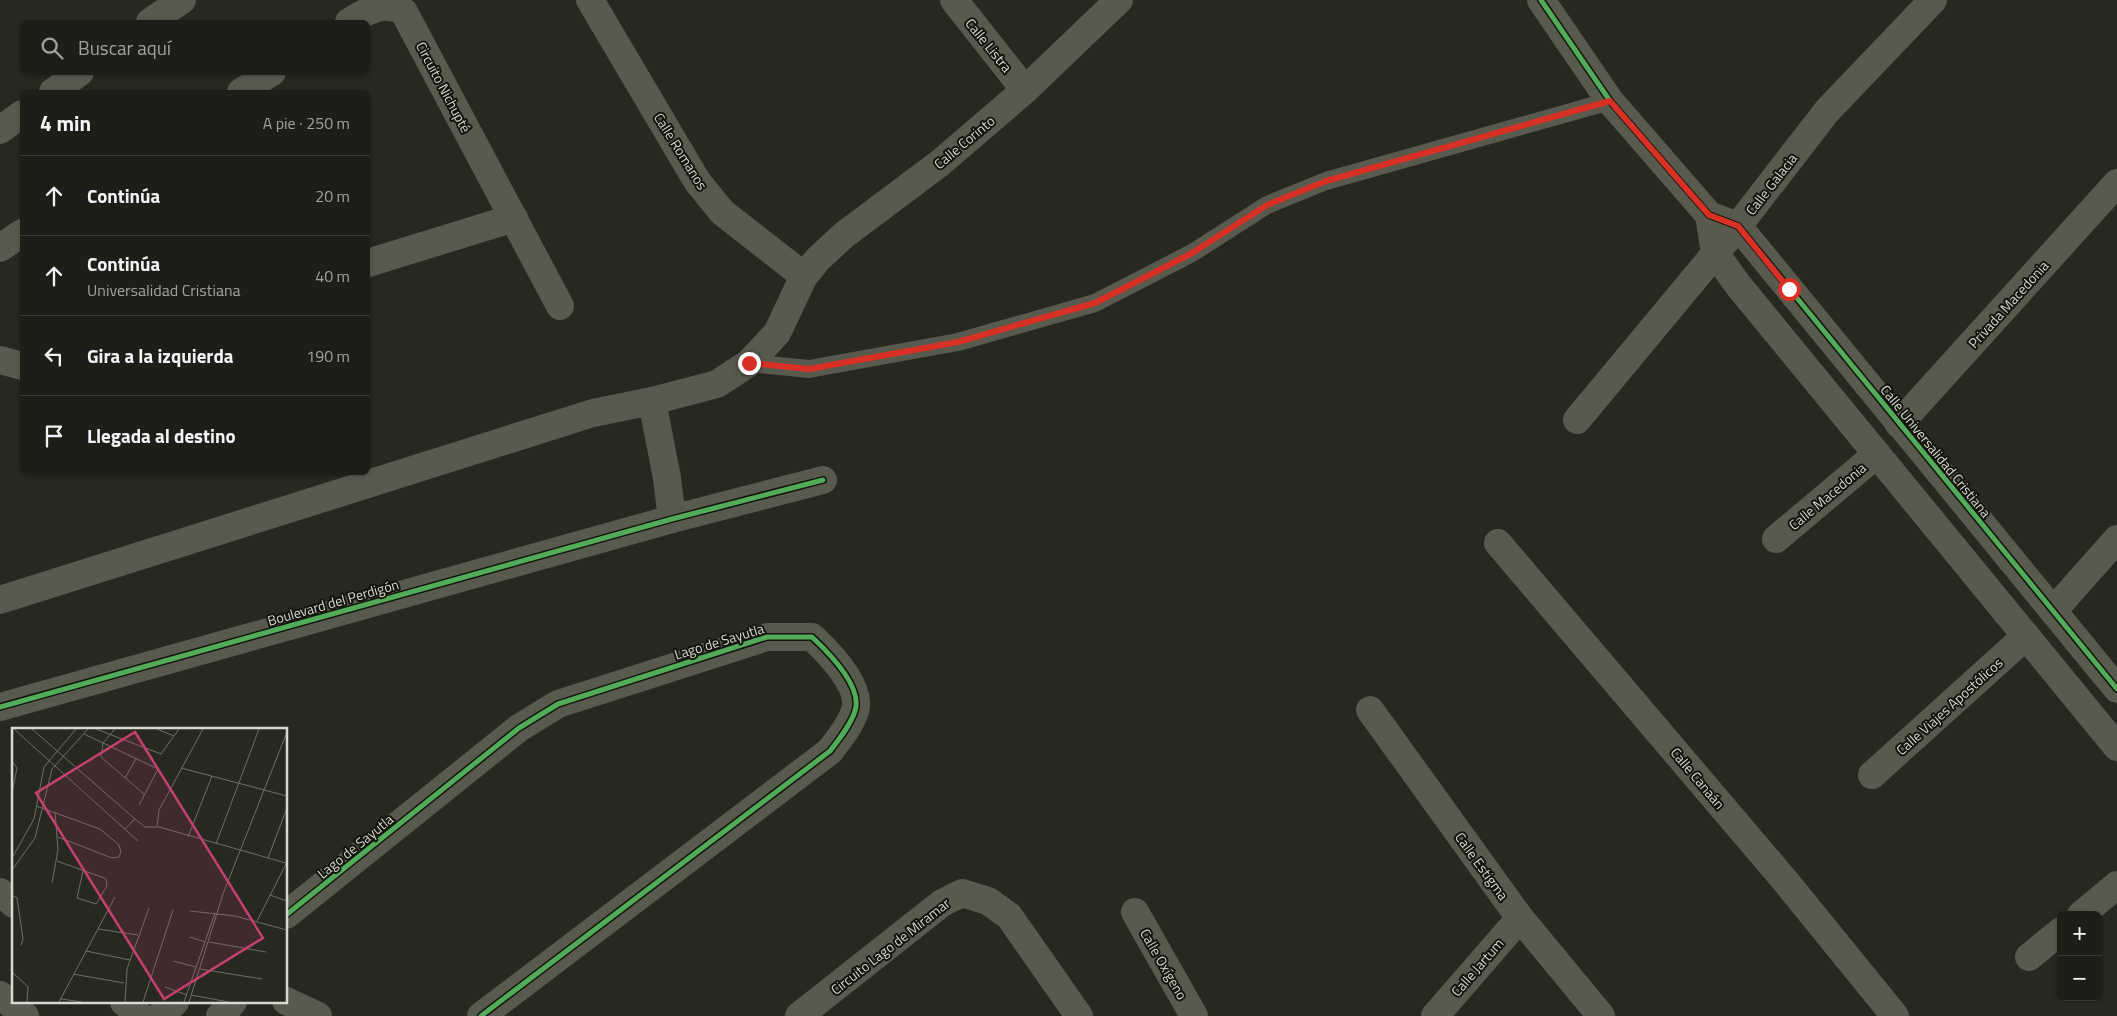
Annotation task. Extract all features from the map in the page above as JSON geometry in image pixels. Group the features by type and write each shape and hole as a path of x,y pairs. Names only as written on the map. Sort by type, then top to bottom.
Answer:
{"street":[{"path":"153,20 182,0"},
{"name":"Calle Romanos","path":"590,0 697,181 722,212 804,276"},
{"name":"Calle Listra","path":"954,0 1025,90"},
{"name":"Calle Corinto","path":"652,401 717,384 749,363 777,333 804,276 818,259 844,235 940,163 1025,90 1120,0"},
{"path":"1540,0 1610,101 1709,215 1738,226"},
{"name":"Calle Galacia","path":"1576,420 1738,226 1827,111 1933,0"},
{"name":"Circuito Nichupté","path":"352,20 382,3 390,2 398,5 404,12 560,306"},
{"path":"55,90 76,75"},
{"path":"244,90 267,75"},
{"path":"0,130 20,115"},
{"name":"Privada Macedonia","path":"1899,424 2117,183"},
{"path":"1709,215 1715,253 1738,285 2117,747"},
{"path":"370,262 514,218"},
{"name":"Calle Universalidad Cristiana","path":"1738,226 2117,689"},
{"path":"0,248 20,235"},
{"path":"0,360 20,365"},
{"path":"0,600 592,413 652,401 667,478 672,519"},
{"name":"Calle Macedonia","path":"1776,539 1877,454"},
{"name":"Boulevard del Perdigón","path":"0,707 672,519 823,480"},
{"path":"2053,611 2117,539"},
{"name":"Calle Canaán","path":"1498,543 1787,883 1895,1016"},
{"name":"Calle Viajes Apostólicos","path":"1872,775 2026,636"},
{"name":"Lago de Sayutla","path":"288,913 519,728 558,704 767,637 812,637 829,653 856,693 855,710 848,725 830,752 481,1016"},
{"name":"Calle Estigma","path":"1370,710 1520,918 1601,1016"},
{"path":"2086,911 2117,885"},
{"path":"0,892 12,902"},
{"name":"Circuito Lago de Miramar","path":"799,1016 942,903 962,893 988,901 1009,916 1079,1016"},
{"name":"Calle Oxígeno","path":"1134,912 1194,1016"},
{"name":"Calle Jartum","path":"1435,1016 1520,918"},
{"path":"2030,957 2057,935"},
{"path":"0,995 25,1016"},
{"path":"288,1002 318,1016"},
{"path":"126,1004 140,1016"},
{"path":"160,1016 173,1004"},
{"path":"220,1016 231,1004"}],"lane":[{"path":"749,363 809,369 958,342 1095,303 1192,253 1267,205 1317,184 1610,101"}],"cycle path":[{"path":"1541,0 1610,101 1709,215 1738,226 2117,689"},
{"path":"0,707 672,519 823,480"},
{"path":"288,913 519,728 558,704 767,637 812,637 835,661 849,681 854,691 856,702 855,711 850,722 830,751 481,1016"}],"route":[{"path":"749,363 809,369 958,342 1095,303 1192,253 1267,205 1326,181 1610,101 1709,215 1738,226 1789,289"}]}
